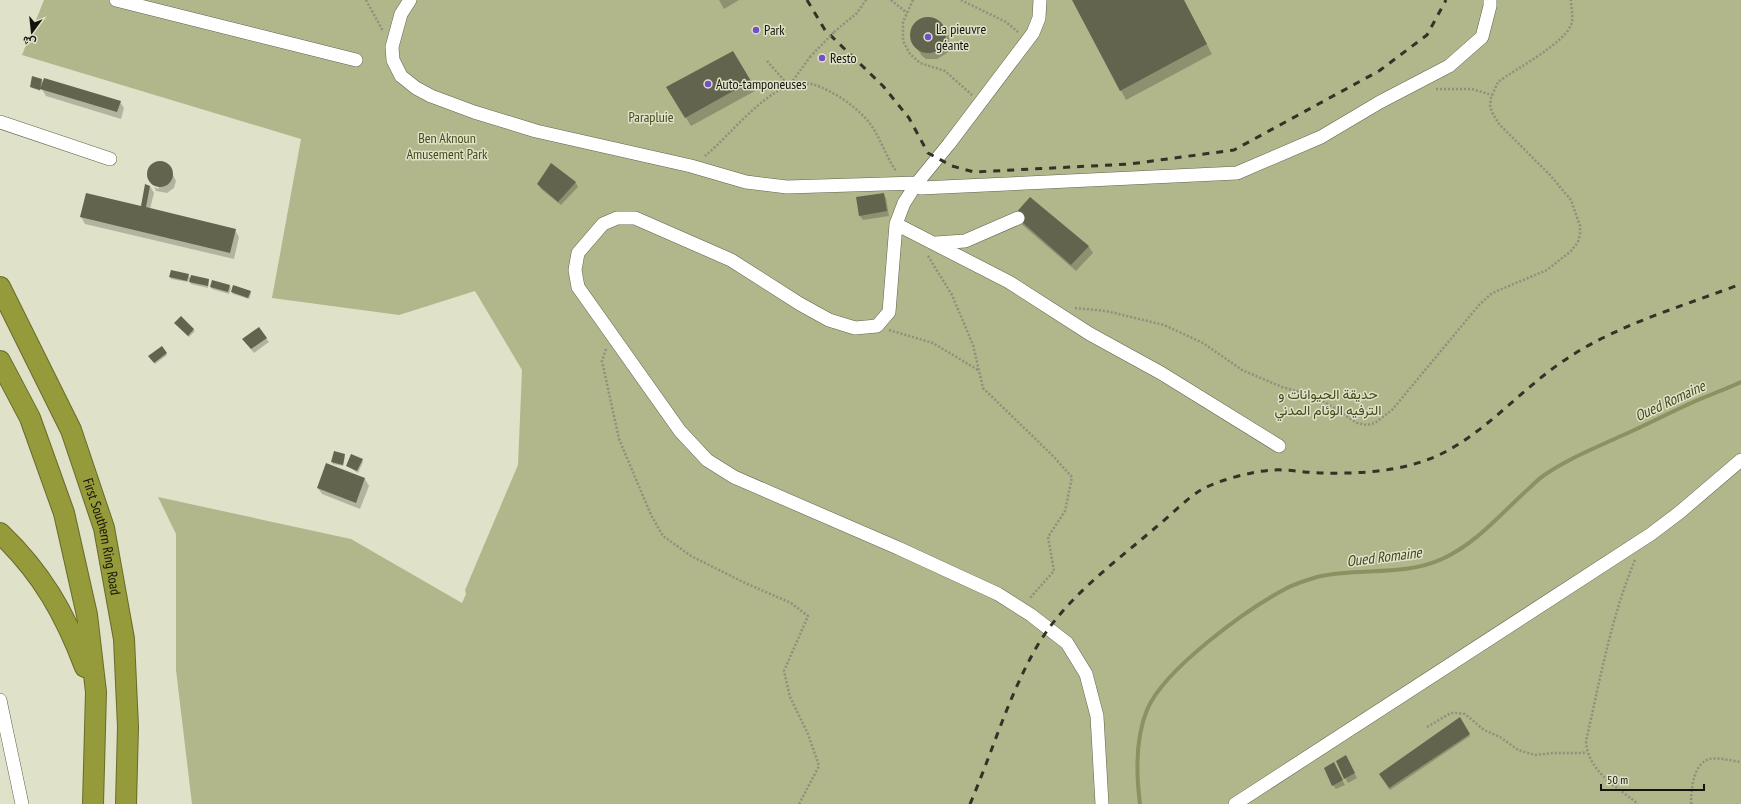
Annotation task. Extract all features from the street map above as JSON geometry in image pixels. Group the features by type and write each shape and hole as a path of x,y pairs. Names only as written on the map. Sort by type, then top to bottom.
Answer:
{"highway":[{"name":"First Southern Ring Road","path":"0,287 71,430 104,528 124,639 128,726 126,804"},
{"path":"0,361 30,418 64,513 87,615 96,692 93,804"},
{"path":"0,534 33,570 52,596 71,630 96,692"}],"street":[{"path":"116,0 356,60"},
{"path":"410,0 401,14 392,47 393,60 401,76 416,88 431,96 474,112 536,131 691,166 746,182 787,187 916,184 922,188 1237,173 1321,137 1380,102 1449,66 1482,38 1490,6 1490,0"},
{"path":"1040,0 1039,18 1033,33 980,104 916,184 904,203 896,224 889,312 877,326 855,328 829,320 794,301 731,260 635,218 617,218 603,224 578,253 575,270 578,287 680,431 707,460 734,477 998,594 1067,643 1086,674 1097,716 1102,804"},
{"path":"401,76 418,75"},
{"path":"0,122 110,159"},
{"path":"934,243 965,242 1018,218"},
{"path":"896,224 1009,282 1090,334 1161,372 1279,446"},
{"path":"1235,804 1647,536 1680,512 1741,460"},
{"path":"0,700 22,804"}],"path":[{"path":"366,0 392,47"},
{"path":"789,86 810,56 834,32 857,14 866,0"},
{"path":"891,0 907,13"},
{"path":"913,0 903,22 903,41 910,54 920,63 945,71 980,104"},
{"path":"961,0 1006,22 1018,32 1026,42"},
{"path":"1051,309 1094,310 1137,317 1164,325 1203,343 1242,370 1282,387 1320,399 1357,422 1367,425 1375,423 1392,410 1479,306 1491,294 1548,270 1571,251 1578,242 1580,226 1571,200 1550,175 1499,124 1490,107 1492,94 1498,82 1547,49 1569,28 1572,18 1571,0"},
{"path":"767,61 789,86"},
{"path":"691,166 773,95 789,86 803,83 815,84 833,93 850,104 868,120 886,149 891,163 898,173 916,184"},
{"path":"1434,89 1472,89 1492,94"},
{"path":"915,234 952,295 973,345 983,388 1052,455 1072,477 1065,511 1048,537 1054,571 1021,609"},
{"path":"877,326 933,343 979,371"},
{"path":"610,333 602,361 619,438 651,515 664,536 691,556 743,582 791,603 808,616 784,671 790,698 808,734 819,766 806,794 799,804"},
{"path":"1638,804 1598,771 1591,761 1586,741 1603,662 1626,581 1647,536"},
{"path":"1427,727 1451,713 1458,713 1464,714 1484,730 1500,737 1518,750 1535,755 1588,752"},
{"path":"1691,804 1691,790 1700,765 1709,760 1721,759 1741,762"}],"green space":[{"name":"حديقة الحيوانات و الترفيه الوئام المدني","path":"44,0 1741,0 1741,804 192,804 176,670 176,534 158,497 351,539 462,603 466,594 465,590 518,465 522,370 475,291 399,315 272,298 301,139 22,55"}],"building":[{"path":"1072,0 1184,0 1207,44 1120,91"},
{"name":"La pieuvre géante","path":"932,17 941,22 945,28 945,42 941,48 932,53 924,53 915,48 911,42 910,31 915,22 921,18"},
{"name":"Auto-tamponeuses","path":"733,51 751,81 685,118 666,87"},
{"path":"32,76 42,79 40,90 30,87"},
{"path":"44,78 121,101 117,112 40,89"},
{"path":"160,161 169,165 173,174 169,183 160,187 151,183 147,174 151,165"},
{"path":"551,163 576,182 558,202 537,184"},
{"path":"145,184 150,186 146,207 236,229 230,253 80,217 86,193 141,206"},
{"path":"884,193 887,211 859,216 856,197"},
{"path":"1030,197 1089,246 1071,265 1014,215"},
{"path":"171,270 189,274 187,281 169,277"},
{"path":"191,275 209,279 208,286 189,282"},
{"path":"212,280 230,285 228,292 210,287"},
{"path":"233,285 251,291 248,298 231,292"},
{"path":"181,316 194,329 188,336 174,323"},
{"path":"259,327 267,338 251,349 242,339"},
{"path":"162,346 167,353 154,363 148,356"},
{"path":"334,451 345,454 343,465 331,462"},
{"path":"351,454 363,459 357,471 346,466"},
{"path":"326,463 365,478 356,503 317,488"},
{"path":"1460,717 1470,734 1389,788 1379,774"},
{"path":"1346,755 1355,773 1344,779 1336,761"},
{"path":"1334,762 1343,780 1332,786 1324,768"}],"waterway":[{"name":"Oued Romaine","path":"1140,804 1137,768 1138,744 1143,721 1156,694 1188,659 1251,610 1287,588 1317,577 1348,572 1412,568 1427,565 1442,559 1454,553 1476,538 1538,479 1562,464 1689,404 1741,382"}],"railway":[{"path":"807,0 825,30 883,86 909,118 928,153 952,166 974,172 1130,164 1234,150 1379,71 1427,35 1446,0"},
{"path":"970,804 1017,686 1036,648 1048,630 1061,613 1090,583 1195,494 1208,486 1226,480 1246,474 1265,471 1279,470 1317,473 1370,472 1401,467 1431,458 1462,442 1494,418 1539,379 1571,356 1590,345 1610,334 1654,316 1741,284"}],"place":[{"name":"Park","path":"756,30"},
{"name":"La pieuvre géante","path":"928,37"},
{"name":"Resto","path":"822,58"},
{"name":"Auto-tamponeuses","path":"708,84"}],"park label":[{"name":"Parapluie","path":"651,117"},
{"name":"Ben Aknoun Amusement Park","path":"447,146"}]}
